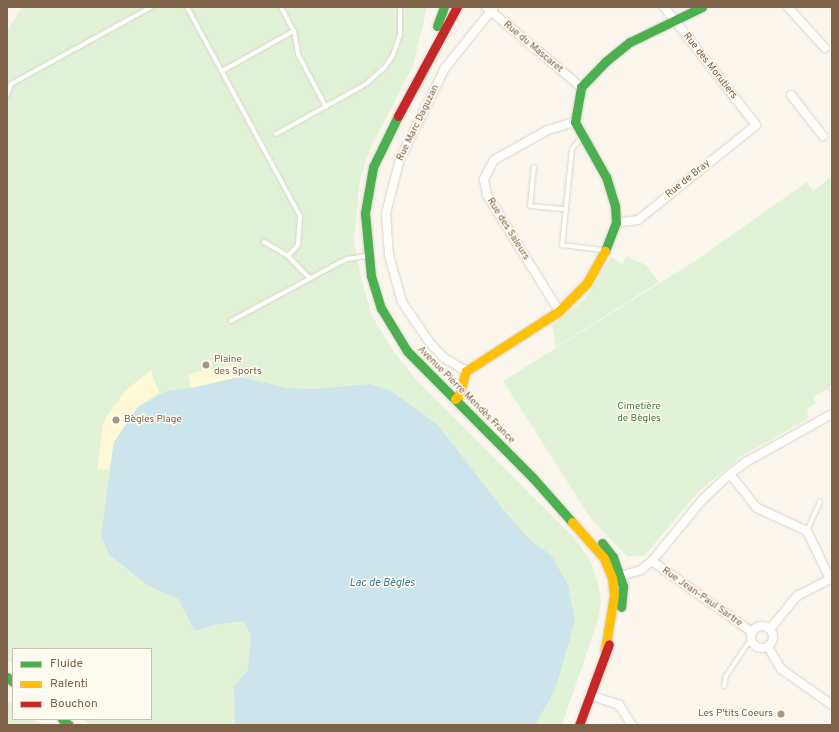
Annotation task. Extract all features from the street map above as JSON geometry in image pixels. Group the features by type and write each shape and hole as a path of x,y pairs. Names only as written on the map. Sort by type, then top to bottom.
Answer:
{"street":[{"name":"Avenue Pierre Mendès France","path":"430,53 444,7"},
{"name":"Avenue Pierre Mendès France","path":"457,7 430,53 412,92 384,141 373,167 365,213 367,256 377,296 395,334 420,367 455,399 534,479 559,500 608,550 616,577 623,591 619,616 605,650 579,725"},
{"name":"Rue des Morutiers","path":"664,7 756,125"},
{"path":"455,399 459,395 466,371 559,311 587,283 605,251 616,224 615,206 606,177 575,122 581,87 605,62 630,42 674,19 702,7"},
{"path":"788,7 825,48"},
{"name":"Rue du Mascaret","path":"490,8 581,87"},
{"name":"Rue Marc Daguzan","path":"466,371 444,358 430,343 402,302 388,255 386,213 400,159 445,68 490,8"},
{"path":"792,95 823,136"},
{"name":"Rue des Saleurs","path":"559,311 487,195 484,179 494,160 548,130 575,122"},
{"name":"Rue de Bray","path":"616,224 638,220 756,125"},
{"path":"616,577 641,570 652,561 703,499 730,474 746,462 832,414"},
{"path":"730,474 757,508 807,531 831,579 796,596 770,629"},
{"name":"Rue Jean-Paul Sartre","path":"652,561 752,636"},
{"path":"768,647 758,648 752,636 760,626 770,629"},
{"path":"768,647 773,638 770,629"},
{"path":"768,647 781,669 832,705"},
{"path":"589,695 619,705 632,725"}],"lane":[{"path":"7,95 11,84 151,7"},
{"path":"186,7 300,216 298,245 288,256"},
{"path":"281,7 294,31 298,54 326,106"},
{"path":"276,134 366,84 390,60 400,35 400,7"},
{"path":"222,71 294,31"},
{"path":"583,136 572,148 562,245 605,251"},
{"path":"534,167 530,206 566,209"},
{"path":"264,242 288,256 309,278"},
{"path":"231,320 347,259 367,256"},
{"path":"807,531 820,502"},
{"path":"724,686 726,676 752,636"}],"green space":[{"name":"Plaine des Sports","path":"22,7 427,7 413,66 370,149 360,179 354,240 361,278 372,316 392,349 418,382 577,541 591,562 599,587 601,602 598,620 562,725 90,725 84,720 152,720 152,648 12,648 12,664 7,660 7,31"},
{"name":"Cimetière de Bègles","path":"832,176 832,386 813,397 816,403 807,409 809,418 742,456 699,491 644,556 627,556 591,519 503,381 695,261 807,182 813,191"},
{"path":"611,257 622,264 627,257 646,265 659,282 556,347 552,325 584,300"},
{"path":"7,700 12,703 12,720 34,720 42,725 7,725"}],"sand":[{"path":"238,364 240,377 191,388 188,374"},
{"name":"Bègles Plage","path":"151,370 159,393 138,407 114,442 109,470 97,469 103,425 107,416 125,391"}],"water":[{"name":"Lac de Bègles","path":"240,377 287,388 315,389 370,384 391,391 438,425 501,507 531,541 551,555 568,585 575,621 555,690 535,725 235,725 234,686 248,670 251,636 244,621 213,625 195,631 178,599 147,585 109,554 101,536 114,442 138,407 167,391 191,388"}],"traffic: fast":[{"path":"437,26 444,7"},
{"path":"605,251 616,223 615,206 606,177 575,122 581,87 605,62 630,42 702,7"},
{"path":"398,116 373,167 365,213 371,276 381,308 407,351 534,479 572,522"},
{"path":"602,543 613,557 623,586 621,607"},
{"path":"7,677 12,681"},
{"path":"63,720 69,725"}],"traffic: slow":[{"path":"455,399 459,395 466,371 559,311 587,283 605,251"},
{"path":"572,522 604,558 612,578 614,595 605,650"}],"traffic: jam":[{"path":"398,116 457,7"},
{"path":"579,725 609,644"}],"place":[{"name":"Plaine des Sports","path":"206,365"},
{"name":"Bègles Plage","path":"116,420"},
{"name":"Les P'tits Coeurs","path":"781,714"}]}
